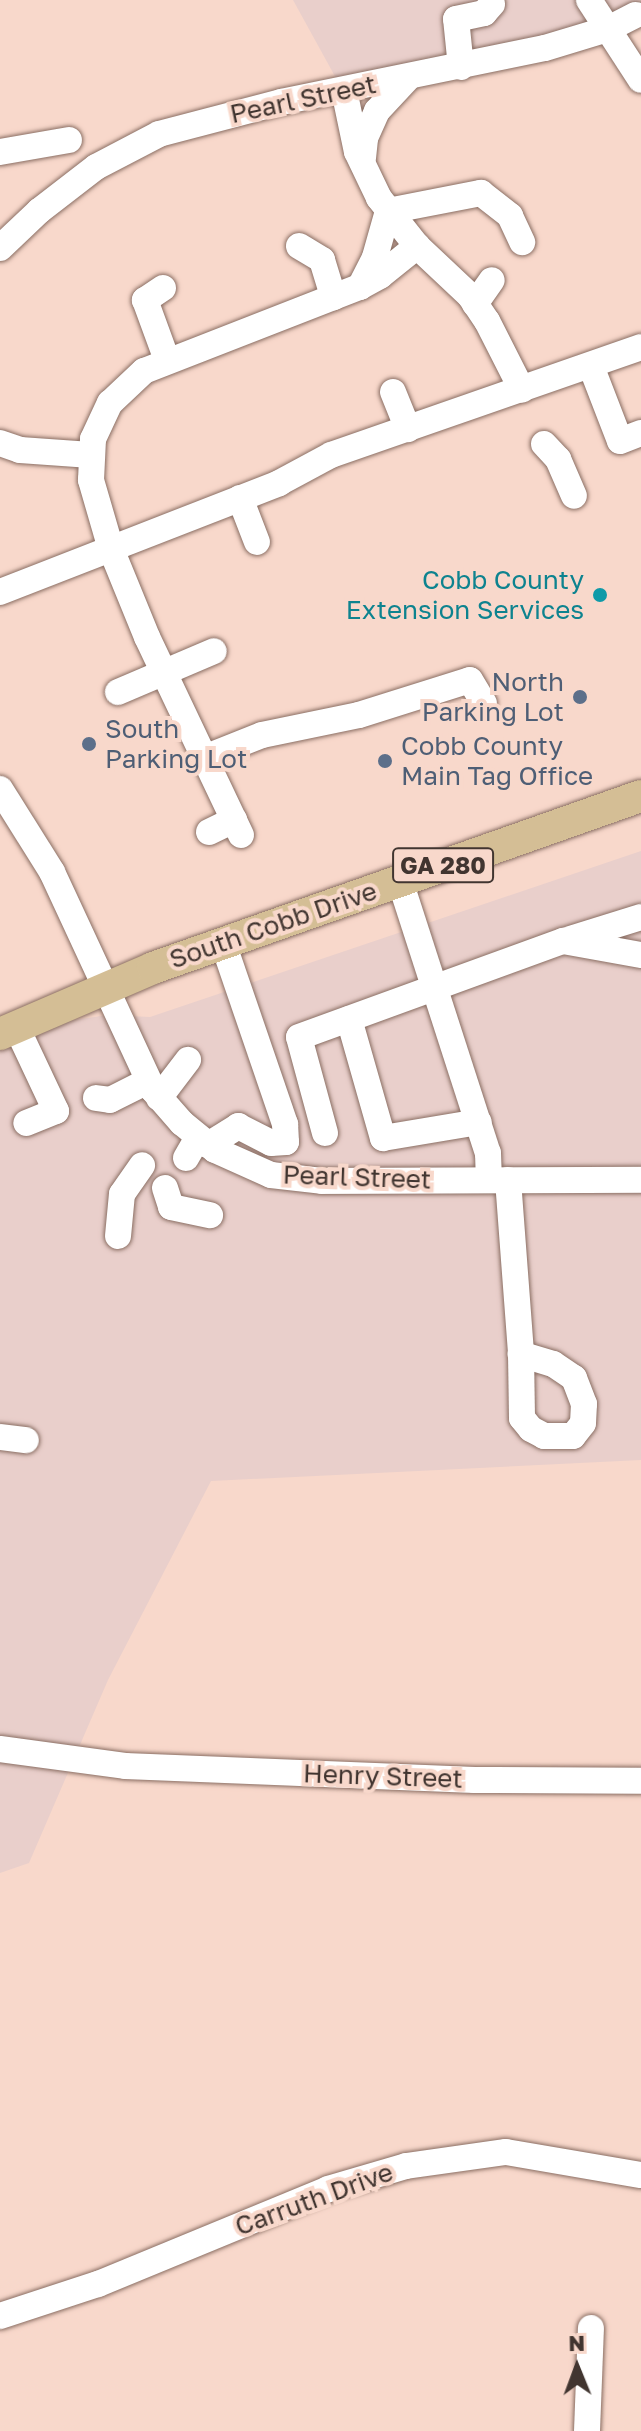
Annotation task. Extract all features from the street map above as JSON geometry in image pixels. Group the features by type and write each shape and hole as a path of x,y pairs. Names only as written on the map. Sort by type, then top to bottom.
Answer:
{"main road":[{"name":"South Cobb Drive","path":"8,1030 105,987 223,943 641,796"}],"street":[{"path":"589,0 641,80"},
{"path":"461,67 456,19 484,13 492,4"},
{"name":"Pearl Street","path":"0,248 39,211 96,167 159,134 210,118 461,67 608,29 634,13"},
{"path":"362,165 365,138 377,111 408,78"},
{"path":"344,90 362,165 388,211 417,246 451,275 475,304 522,390"},
{"path":"0,152 69,140"},
{"path":"388,211 481,193 510,216 522,242"},
{"path":"360,287 375,257 388,211"},
{"path":"299,246 322,260 333,297"},
{"path":"209,832 237,828 163,671 111,549 93,496 91,455 101,418 131,380 167,360 360,287 380,276 417,246"},
{"path":"475,304 492,280"},
{"path":"163,288 145,300 167,360"},
{"path":"0,592 279,483 331,455 641,347"},
{"path":"591,366 620,441 641,433"},
{"path":"393,392 408,429"},
{"path":"0,443 20,450 91,455"},
{"path":"544,444 558,459 574,496"},
{"path":"240,498 257,542"},
{"path":"118,692 214,651"},
{"path":"204,758 262,735 359,715 470,680 484,703"},
{"name":"Pearl Street","path":"0,789 52,872 154,1090 198,1147 228,1172 322,1181 641,1180"},
{"path":"400,881 498,1180 521,1354"},
{"path":"325,1133 299,1037 563,941 641,917"},
{"path":"563,941 641,955"},
{"path":"198,1147 238,1126 271,1143 286,1142 285,1124 223,943"},
{"path":"349,1019 383,1138 479,1122"},
{"path":"8,1030 56,1111 26,1123"},
{"path":"108,1106 154,1090 188,1060"},
{"path":"118,1236 122,1194 142,1165"},
{"path":"165,1188 171,1207 210,1215"},
{"name":"Henry Street","path":"0,1749 125,1766 475,1780 641,1781"},
{"name":"Carruth Drive","path":"0,2316 98,2284 328,2189 406,2166 506,2152 641,2175"},
{"path":"587,2431 591,2328"}],"shaded area":[{"path":"293,0 641,0 641,23 337,80"},
{"path":"641,851 641,1460 211,1481 108,1680 29,1863 0,1873 0,1031 108,1015 150,1017"}],"place":[{"name":"Cobb County Extension Services","path":"600,595"},
{"name":"North Parking Lot","path":"580,697"},
{"name":"South Parking Lot","path":"89,744"},
{"name":"Cobb County Main Tag Office","path":"385,761"}]}
